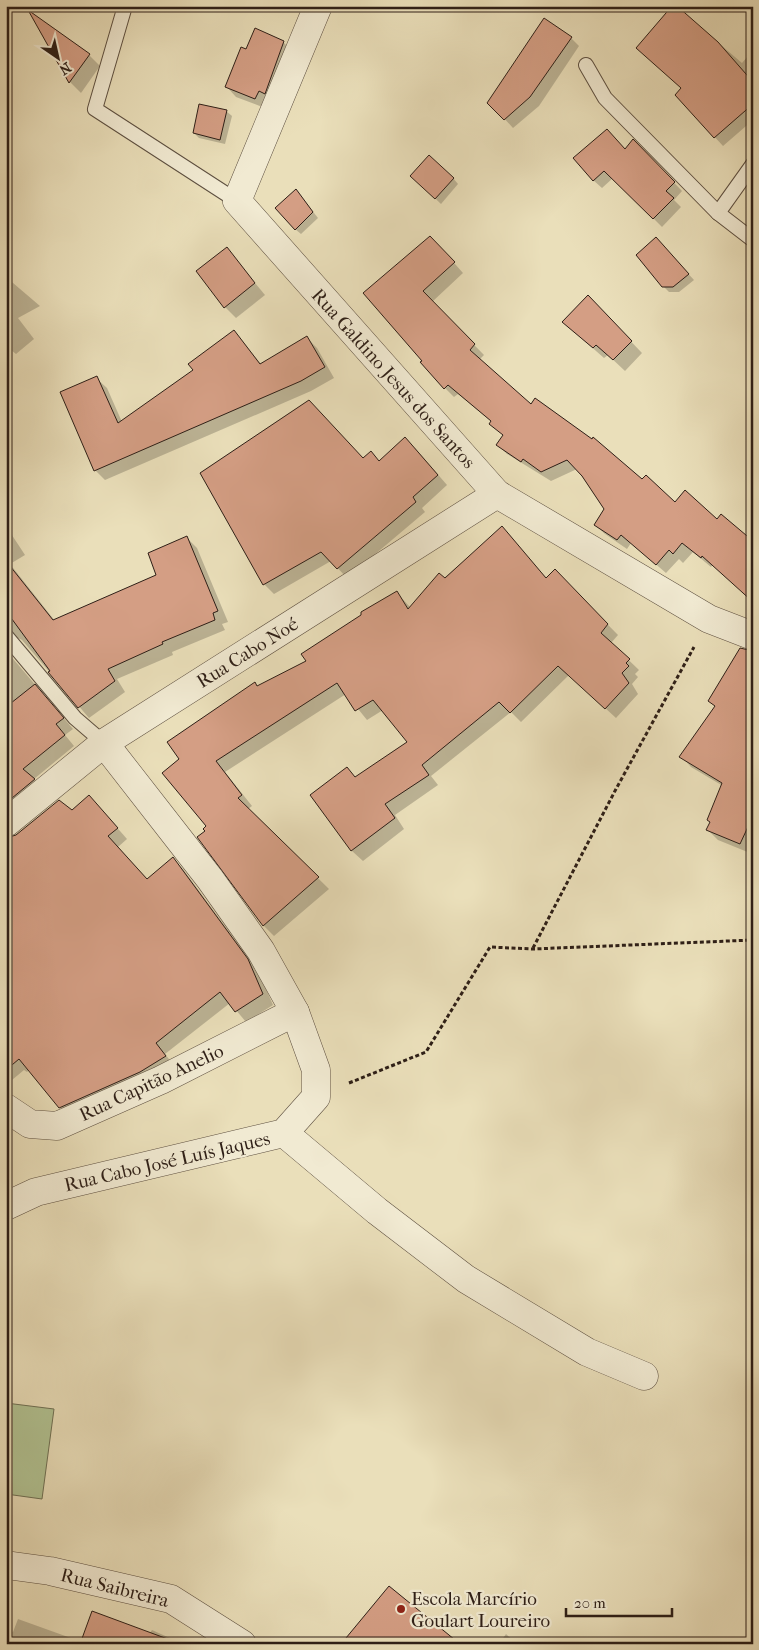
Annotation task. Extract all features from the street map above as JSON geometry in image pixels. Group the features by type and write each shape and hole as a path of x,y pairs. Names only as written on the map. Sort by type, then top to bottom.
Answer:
{"street":[{"path":"237,202 318,6"},
{"name":"Rua Galdino Jesus dos Santos","path":"237,202 497,494 709,619 753,636"},
{"name":"Rua Cabo Noé","path":"6,823 104,743 497,494"},
{"path":"104,743 210,878 261,951 295,1012 316,1070 316,1097"},
{"name":"Rua Capitão Anelio","path":"6,1108 30,1124 57,1126 161,1080 295,1012"},
{"name":"Rua Cabo José Luís Jaques","path":"6,1206 36,1192 284,1133 316,1097"},
{"path":"284,1133 377,1211 466,1279 587,1352 644,1376"},
{"name":"Rua Saibreira","path":"6,1565 50,1571 172,1599 242,1644"}],"lane":[{"path":"126,6 95,109 237,202"},
{"path":"586,65 605,98 718,213 753,240"},
{"path":"718,213 753,164"},
{"path":"6,636 75,718 104,743"}],"path":[{"path":"533,948 616,789 709,619"},
{"path":"316,1097 426,1052 490,947 533,948 753,940"}],"green space":[{"path":"6,1403 54,1409 42,1499 6,1494"}],"building":[{"path":"672,6 677,6 718,42 753,82 753,104 714,138 675,95 681,88 636,48"},
{"path":"28,10 90,54 69,83"},
{"path":"544,18 572,37 530,97 504,120 487,103"},
{"path":"255,28 284,41 265,94 259,91 255,99 225,87 241,47 246,49"},
{"path":"199,104 227,110 220,140 193,133"},
{"path":"607,129 625,149 633,139 675,182 666,191 674,198 653,219 604,171 593,181 573,158"},
{"path":"429,155 454,178 435,199 410,176"},
{"path":"296,189 313,212 295,230 275,208"},
{"path":"430,236 455,262 423,291 475,344 470,350 531,404 535,398 592,439 593,437 642,479 646,475 675,502 685,490 717,519 721,514 753,541 753,602 702,556 701,558 682,543 673,554 669,550 656,565 621,535 617,540 594,525 604,509 582,476 567,460 541,472 523,459 521,462 496,445 503,435 489,424 491,421 448,385 444,389 420,362 422,361 363,293"},
{"path":"656,237 689,274 673,287 662,287 636,255"},
{"path":"227,247 255,283 224,308 196,271"},
{"path":"588,295 632,341 613,360 596,345 593,348 562,322"},
{"path":"234,330 260,364 307,336 325,367 301,381 94,471 60,392 97,376 118,423 193,370 188,364"},
{"path":"309,400 363,458 371,451 379,461 405,437 438,475 413,497 416,502 337,569 321,552 263,585 200,473"},
{"path":"502,526 546,578 555,569 608,624 601,633 630,659 626,663 629,666 622,673 629,683 605,709 558,666 510,713 499,702 422,765 429,775 385,804 395,818 351,851 310,795 347,767 355,777 407,742 373,700 355,711 337,683 216,761 242,795 238,798 319,877 263,926 197,837 205,831 203,829 206,826 162,773 179,759 167,742 255,682 257,686 306,661 301,654 361,615 361,612 397,591 408,609 439,573 445,578"},
{"path":"187,536 218,611 213,613 215,620 162,642 163,644 108,669 115,681 78,708 48,672 50,671 6,611 6,561 53,620 156,575 148,553"},
{"path":"740,648 753,651 753,816 740,844 706,830 710,822 707,820 722,783 679,757 715,706 708,701"},
{"path":"35,684 64,718 56,724 65,735 23,769 35,779 6,803 6,707"},
{"path":"89,795 118,828 108,836 147,879 173,857 248,959 263,994 235,1012 220,992 156,1043 166,1056 140,1072 59,1108 19,1059 6,1070 6,838 16,835 59,800 72,810"},
{"path":"389,1586 460,1644 341,1644"},
{"path":"92,1611 173,1641 173,1644 80,1644"}],"place":[{"name":"Escola Marcírio Goulart Loureiro","path":"401,1609"}]}
